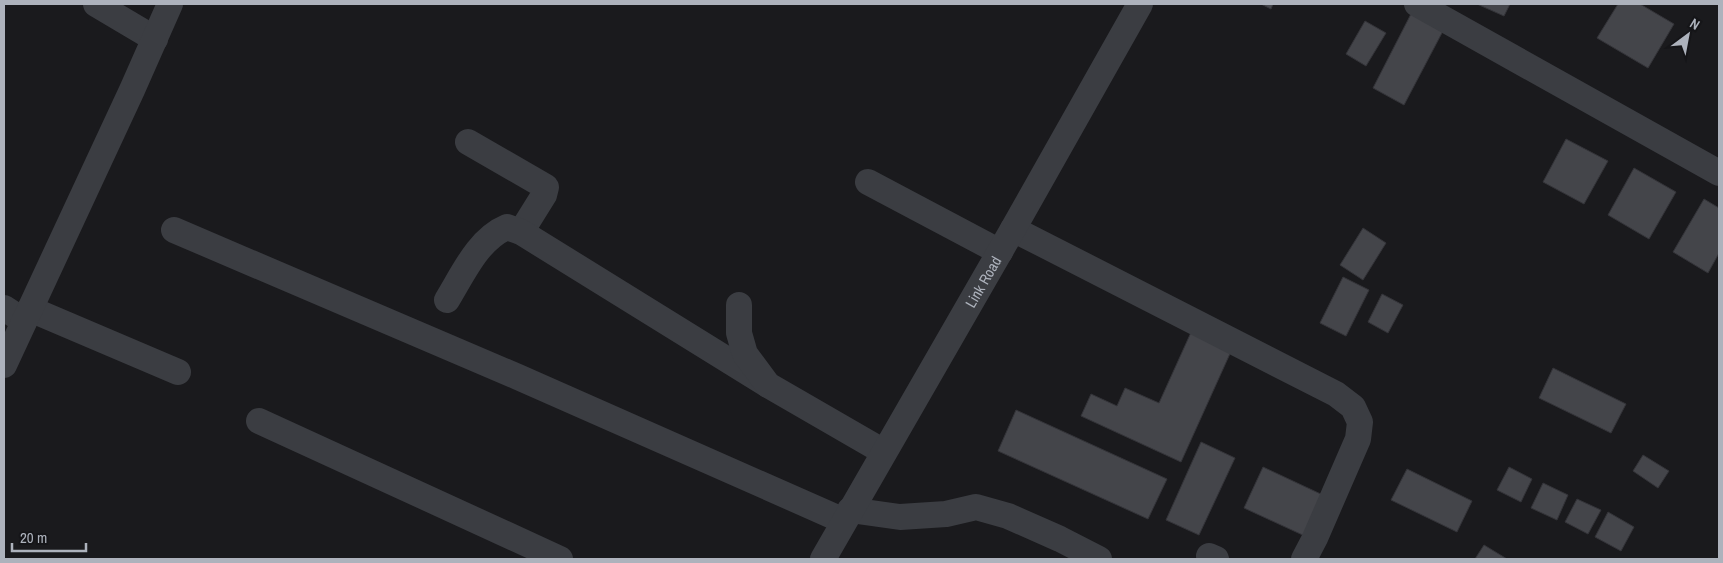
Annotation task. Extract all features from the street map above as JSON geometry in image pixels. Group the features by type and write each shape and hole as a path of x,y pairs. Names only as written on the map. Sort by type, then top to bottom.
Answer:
{"street":[{"path":"96,4 155,39"},
{"path":"4,365 20,313 155,39 170,4"},
{"name":"Link Road","path":"823,559 1140,4"},
{"path":"1417,4 1719,173"},
{"path":"468,142 546,187 544,195 521,232"},
{"path":"868,182 1000,252"},
{"path":"447,300 474,256 495,232 507,227 521,232 768,385 884,452"},
{"path":"1013,229 1336,394 1353,406 1360,422 1358,438 1304,559"},
{"path":"174,230 847,515 900,517 946,514 976,507 1008,516 1099,559"},
{"path":"739,305 739,333 745,354 768,385"},
{"path":"20,313 178,372"},
{"path":"258,421 560,559"}],"building":[{"path":"1261,4 1273,4 1271,9"},
{"path":"1477,4 1510,4 1504,16"},
{"path":"1618,4 1640,4 1674,24 1648,68 1597,38"},
{"path":"1412,12 1444,29 1404,105 1373,88"},
{"path":"1365,21 1386,33 1366,66 1346,54"},
{"path":"1566,139 1608,161 1584,204 1543,182"},
{"path":"1634,168 1676,192 1649,239 1608,215"},
{"path":"1704,199 1719,208 1719,253 1708,273 1673,252"},
{"path":"1363,228 1386,243 1363,280 1340,265"},
{"path":"1343,277 1369,290 1346,336 1320,323"},
{"path":"1382,294 1403,305 1388,333 1368,322"},
{"path":"1193,328 1233,347 1181,462 1081,416 1091,394 1117,406 1125,388 1159,403"},
{"path":"1553,368 1626,404 1611,433 1539,398"},
{"path":"1016,410 1167,479 1148,519 998,451"},
{"path":"1201,442 1235,458 1199,535 1166,520"},
{"path":"1643,455 1669,471 1658,488 1633,471"},
{"path":"1263,467 1325,496 1307,537 1244,508"},
{"path":"1509,467 1532,479 1521,502 1497,490"},
{"path":"1407,469 1472,501 1457,532 1391,500"},
{"path":"1543,483 1568,495 1557,520 1531,508"},
{"path":"1577,499 1601,510 1588,534 1565,522"},
{"path":"1608,512 1634,527 1621,551 1595,537"},
{"path":"1484,545 1507,559 1475,559"}]}
